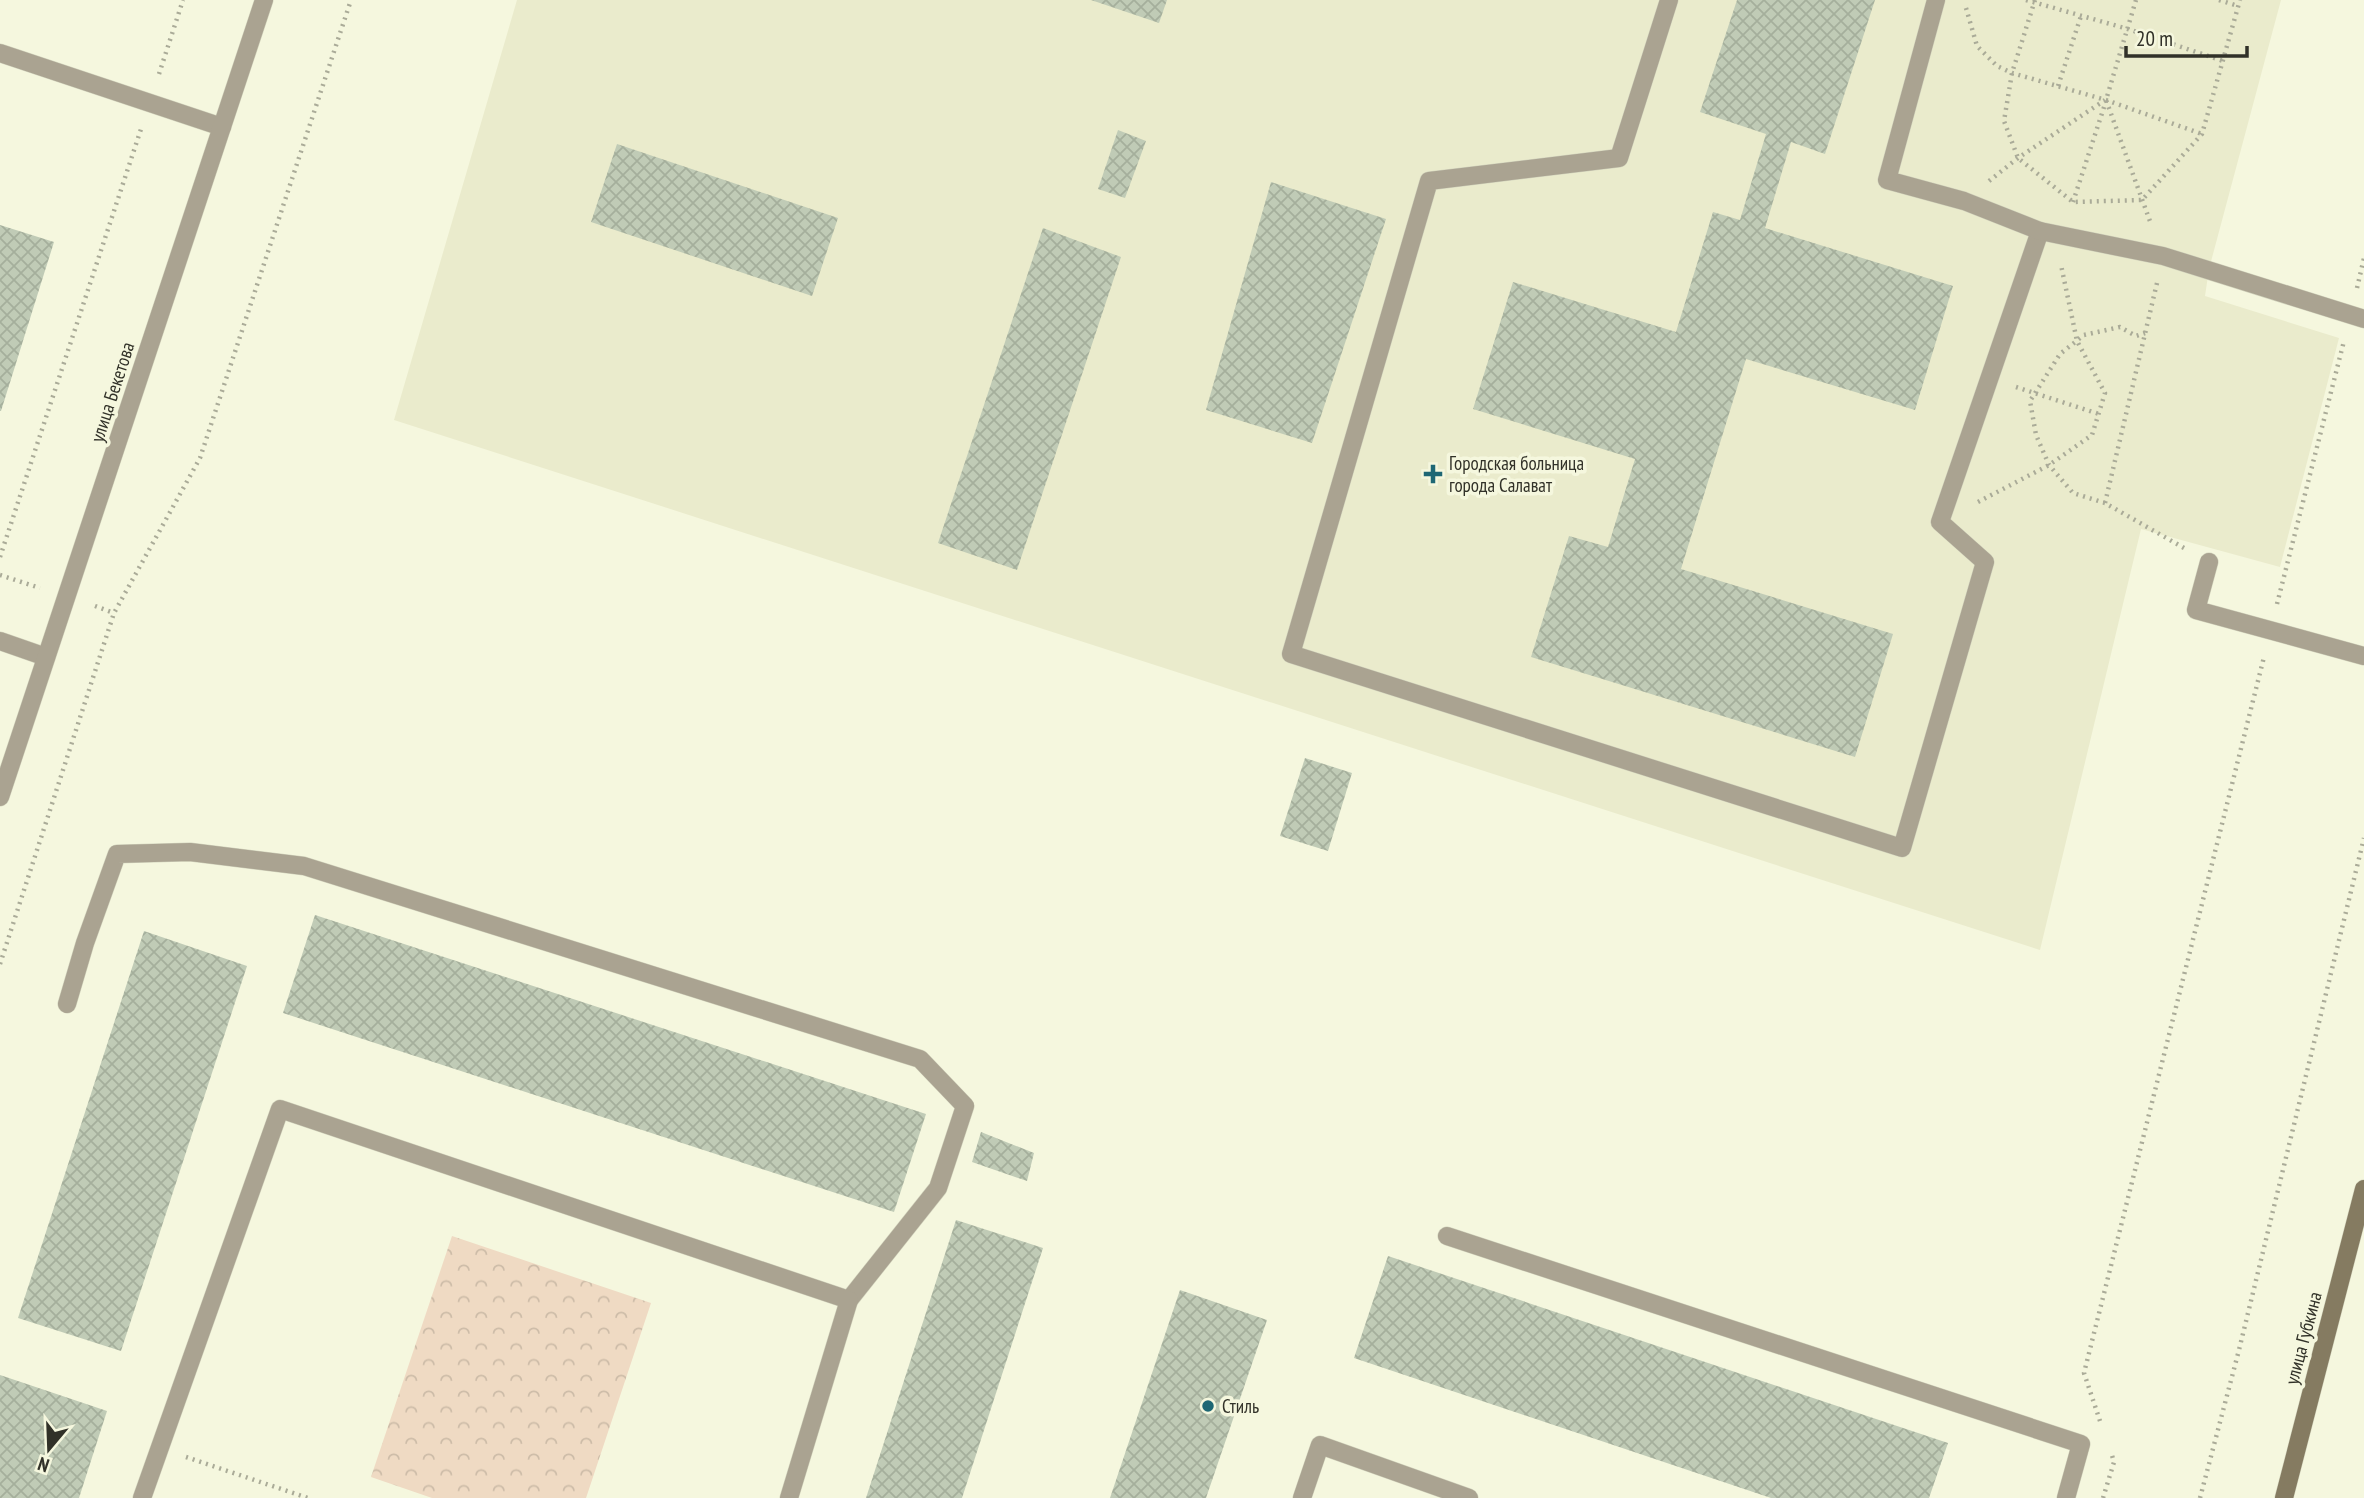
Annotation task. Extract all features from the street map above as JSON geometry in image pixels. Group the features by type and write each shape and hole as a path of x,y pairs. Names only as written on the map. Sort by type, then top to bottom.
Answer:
{"street":[{"name":"улица Бекетова","path":"0,797 264,0"},
{"path":"1669,0 1619,158 1429,181 1291,654 1902,848 1985,562 1940,522 1990,379 2048,232"},
{"path":"1936,0 1887,180 1964,201 2048,232 2163,256 2357,317"},
{"path":"0,53 222,127"},
{"path":"2209,562 2196,610 2364,656"},
{"path":"0,641 46,657"},
{"path":"67,1004 85,943 117,854 190,852 304,866 920,1059 965,1106 938,1188 849,1300 789,1498"},
{"path":"142,1498 280,1109 849,1300"},
{"name":"улица Губкина","path":"2284,1498 2364,1189"},
{"path":"1447,1236 2081,1444 2066,1498"},
{"path":"1301,1498 1320,1445 1469,1498"}],"path":[{"path":"0,557 183,0"},
{"path":"0,964 114,613 200,458 351,0"},
{"path":"1968,0 1965,10 1977,46 1997,66 2202,134"},
{"path":"2026,0 2128,29 2223,61"},
{"path":"2073,202 2136,0"},
{"path":"2219,0 2238,6"},
{"path":"2034,1 2012,73 2004,121 2018,158 2073,202 2142,200 2202,134 2240,0"},
{"path":"2058,86 2081,16"},
{"path":"1964,201 2018,158 2106,100"},
{"path":"2106,100 2142,200"},
{"path":"1940,522 2049,465 2092,435 2105,393 2077,341 2048,232"},
{"path":"2105,503 2163,256"},
{"path":"2101,1424 2084,1373 2271,631 2357,317 2364,258"},
{"path":"2145,333 2136,336 2120,327 2084,335 2060,354 2030,401 2036,435 2049,465 2073,493 2105,503 2209,562"},
{"path":"1990,379 2099,414"},
{"path":"2200,1498 2239,1350 2364,838"},
{"path":"160,1449 308,1498"},
{"path":"2103,1498 2114,1462 2110,1450"}],"shaded area":[{"name":"Городская больница города Салават","path":"517,0 2281,0 2209,269 2205,296 2339,338 2280,567 2141,529 2040,950 394,420"}],"green space":[{"path":"452,1236 651,1303 586,1498 432,1498 371,1477"}],"building":[{"path":"1091,0 1167,0 1159,23"},
{"path":"1737,0 1875,0 1825,154 1791,142 1765,228 1953,286 1915,410 1746,359 1681,569 1893,634 1855,757 1531,657 1569,536 1608,547 1635,459 1473,409 1513,282 1676,332 1713,212 1740,220 1766,134 1700,112"},
{"path":"1118,130 1146,141 1125,198 1098,189"},
{"path":"617,144 838,218 812,296 591,222"},
{"path":"1271,182 1386,219 1312,443 1206,410"},
{"path":"0,225 54,242 1,411 0,411"},
{"path":"1043,228 1121,257 1017,570 938,543"},
{"path":"1305,758 1352,773 1328,851 1280,836"},
{"path":"315,915 926,1114 894,1212 283,1013"},
{"path":"144,931 247,966 121,1351 18,1318"},
{"path":"981,1132 1034,1153 1027,1181 972,1162"},
{"path":"956,1220 1043,1248 962,1498 866,1498"},
{"path":"1388,1256 1948,1443 1929,1498 1771,1498 1354,1358"},
{"path":"1180,1290 1267,1320 1206,1498 1110,1498"},
{"path":"0,1375 107,1411 79,1498 0,1498"}],"place":[{"name":"Городская больница города Салават","path":"1433,474"},
{"name":"Стиль","path":"1208,1406"}]}
